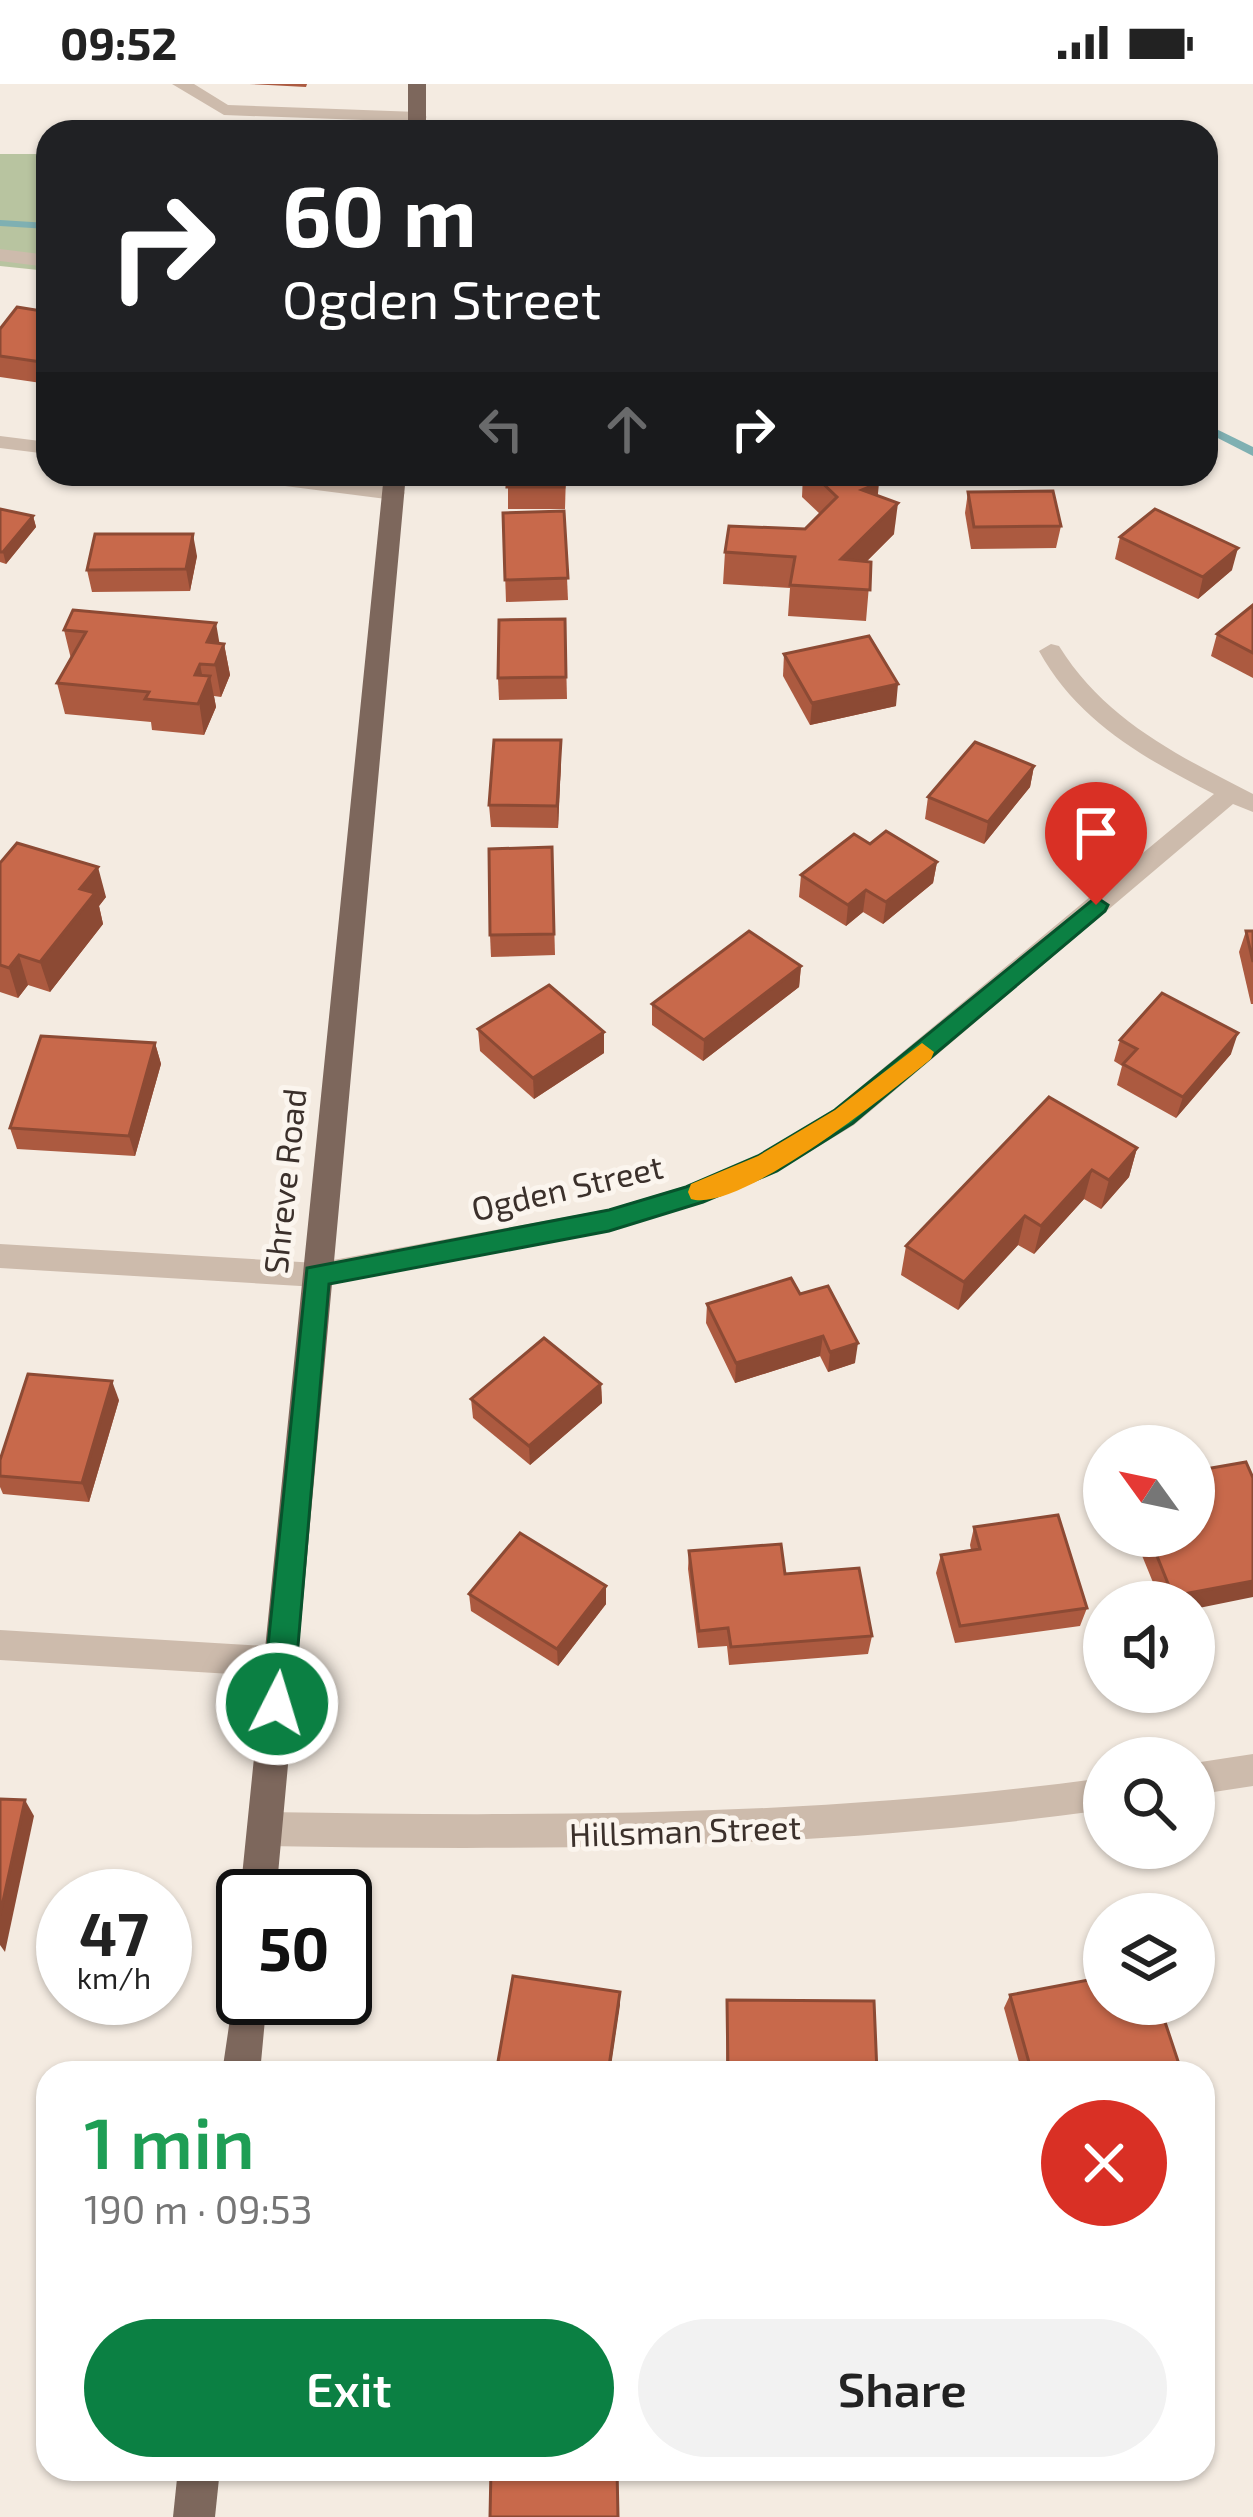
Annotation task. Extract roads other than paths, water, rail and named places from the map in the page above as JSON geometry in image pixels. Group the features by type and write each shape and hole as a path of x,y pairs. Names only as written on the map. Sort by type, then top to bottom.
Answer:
{"main road":[{"path":"417,84 417,120"},
{"name":"Shreve Road","path":"261,1869 394,486"},
{"path":"242,2061 245,2025"},
{"path":"194,2517 198,2481"}],"street":[{"path":"181,84 224,110 353,120"},
{"path":"0,255 36,260"},
{"path":"0,442 36,446"},
{"path":"1051,651 1061,676 1083,702 1242,798"},
{"name":"Ogden Street","path":"0,1256 316,1276 609,1220 693,1195 768,1163 844,1117 1242,798"},
{"path":"0,1645 281,1662"},
{"path":"1215,1776 1253,1770"},
{"name":"Hillsman Street","path":"265,1829 598,1835 824,1825 1083,1796"}],"waterway":[{"path":"0,223 36,225"},
{"path":"1218,433 1253,452"}]}
